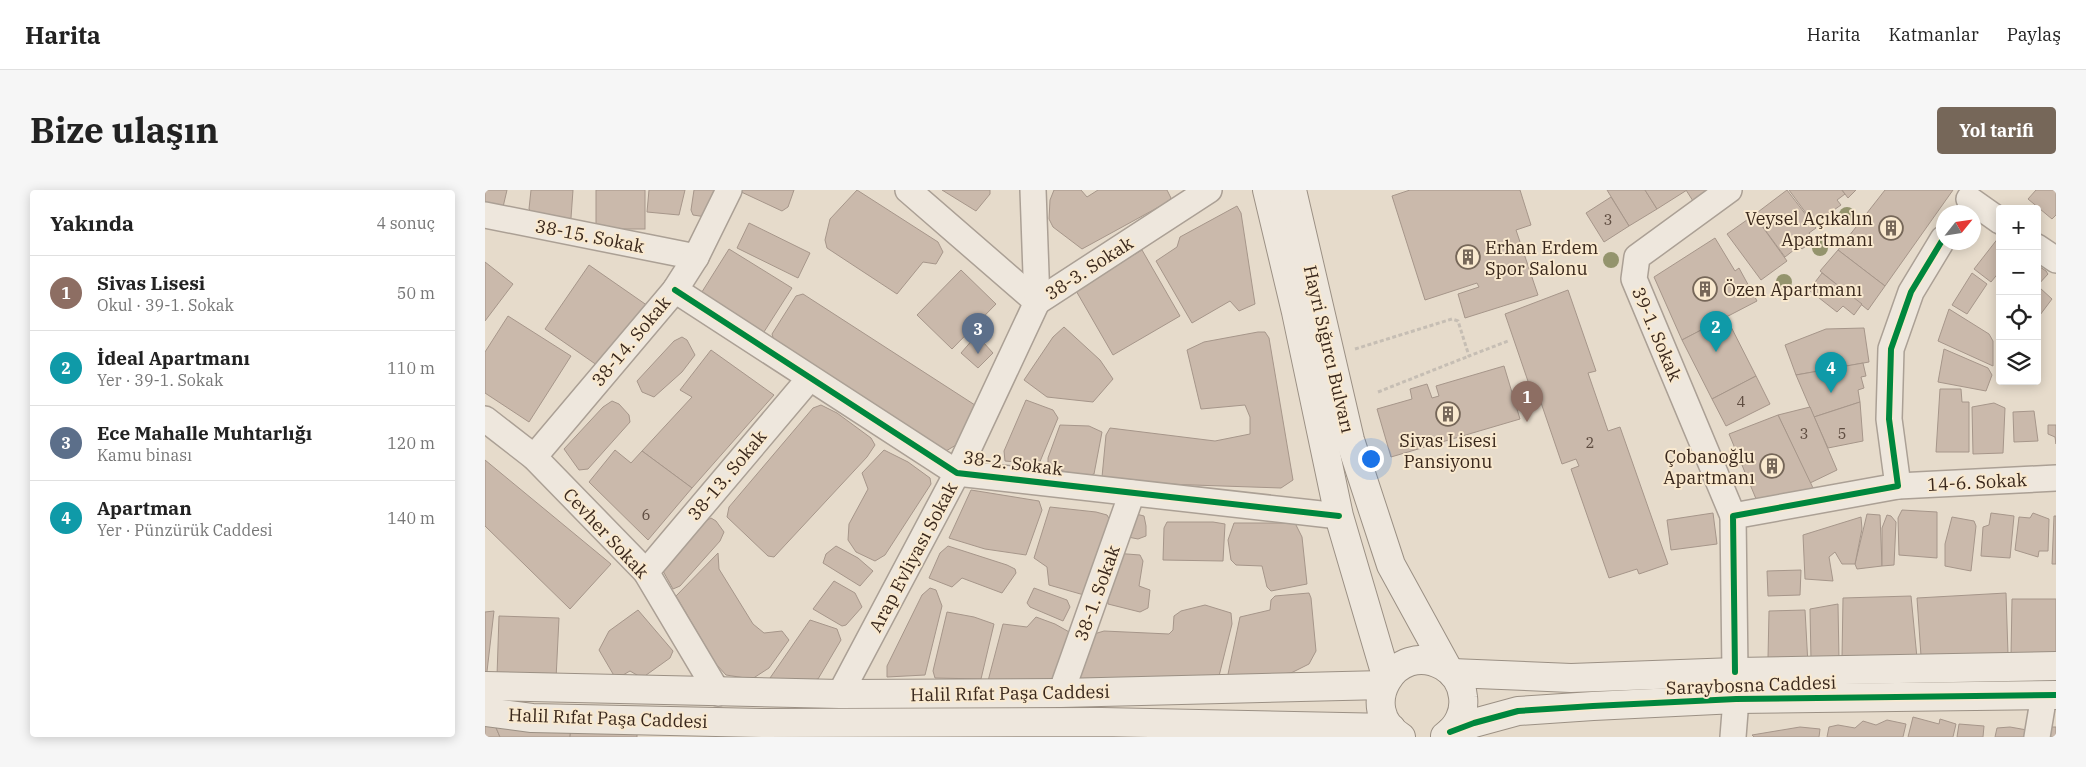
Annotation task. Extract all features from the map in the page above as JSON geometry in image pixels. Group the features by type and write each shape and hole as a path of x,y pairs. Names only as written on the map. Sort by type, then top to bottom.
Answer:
{"main road":[{"name":"Hayri Sığırcı Bulvarı","path":"1267,190 1296,312 1339,516 1386,682"},
{"name":"Hayri Sığırcı Bulvarı","path":"1292,190 1350,440 1391,565 1461,688 1464,701 1461,717 1447,734"},
{"name":"Saraybosna Caddesi","path":"1386,682 1396,669 1412,661 1431,661 1450,671 1571,678 1735,672 2056,666"},
{"name":"Halil Rıfat Paşa Caddesi","path":"485,686 840,694 1061,693 1386,682"},
{"path":"1386,682 1381,704 1385,720 1395,733"},
{"name":"Saraybosna Caddesi","path":"1447,734 1474,723 1518,711 1735,699 2050,695"},
{"name":"Halil Rıfat Paşa Caddesi","path":"485,712 532,718 755,730 1101,722 1395,733"}],"street":[{"name":"38-14. Sokak","path":"534,457 675,290 696,257 729,190"},
{"name":"38-3. Sokak","path":"908,190 1037,302 1209,190"},
{"name":"Arap Evliyası Sokak","path":"840,694 957,473 1037,302 1033,190"},
{"name":"39-1. Sokak","path":"1729,190 1637,256 1633,279 1733,516"},
{"path":"1968,201 1996,218"},
{"name":"38-15. Sokak","path":"485,215 696,257"},
{"path":"1897,486 1889,420 1891,349 1911,292 1936,250"},
{"path":"2041,250 2056,260"},
{"name":"38-2. Sokak","path":"675,290 809,379 957,473 1339,516"},
{"name":"38-13. Sokak","path":"645,572 809,379"},
{"name":"Cevher Sokak","path":"485,419 534,457 645,572 718,692"},
{"name":"14-6. Sokak","path":"1733,516 1897,486 2056,478"},
{"name":"38-1. Sokak","path":"1061,693 1132,493"},
{"path":"1733,516 1735,672"},
{"path":"2037,737 2050,695"},
{"path":"1733,737 1735,699"}],"path":[{"path":"1331,357 1452,319 1458,321 1469,356"},
{"path":"1378,392 1508,341"}],"building":[{"path":"485,190 507,190 503,207 485,204"},
{"path":"531,190 573,190 571,218 565,224 537,218 529,209"},
{"path":"596,190 645,190 645,229 596,229"},
{"path":"649,190 685,190 679,215 647,212"},
{"path":"694,190 715,190 710,213 706,217 693,215 691,210"},
{"path":"737,190 794,190 788,207 782,211"},
{"path":"857,190 938,242 943,252 936,264 923,262 897,294 827,248 825,240 830,219"},
{"path":"942,190 990,190 990,194 976,211"},
{"path":"1054,190 1081,190 1087,197 1098,190 1167,190 1171,198 1166,203 1082,249 1053,227 1049,219 1050,200"},
{"name":"Erhan Erdem Spor Salonu","path":"1410,190 1520,190 1531,225 1516,230 1538,295 1465,318 1458,294 1479,287 1477,283 1425,300 1392,196"},
{"path":"1607,190 1645,190 1657,209 1629,226"},
{"path":"1645,190 1687,190 1657,209"},
{"path":"1686,190 1710,190 1693,201"},
{"path":"1787,190 1816,228 1809,233 1814,240 1802,249 1799,246 1785,257 1754,215"},
{"path":"1789,190 1842,190 1845,194 1837,200 1841,205 1814,224"},
{"path":"1842,190 1856,190 1848,198"},
{"name":"Veysel Açıkalın Apartmanı","path":"1885,190 1953,190 1942,205 1936,205 1936,214 1885,286 1838,250"},
{"path":"2036,190 2056,190 2056,215 2052,219 2041,210 2041,205 2035,205 2028,199"},
{"path":"1611,197 1629,226 1604,242 1586,213"},
{"path":"1237,206 1241,213 1255,304 1239,311 1230,301 1192,323 1156,261 1177,247 1180,237"},
{"path":"1754,215 1787,261 1761,280 1727,234"},
{"path":"749,223 810,253 798,278 737,248"},
{"name":"Özen Apartmanı","path":"1715,238 1735,271 1739,268 1757,301 1682,340 1654,277"},
{"path":"1996,241 1996,276 1991,282 1974,269"},
{"path":"729,249 792,288 762,335 700,295"},
{"path":"1142,250 1180,316 1113,355 1075,289"},
{"path":"1838,250 1885,286 1868,310 1820,271"},
{"path":"485,262 513,284 485,321"},
{"path":"589,265 648,306 604,370 545,329"},
{"path":"2041,268 2048,274 2041,282"},
{"path":"961,270 996,304 952,349 917,315"},
{"path":"1822,273 1862,304 1854,315 1843,306 1837,312 1809,290"},
{"path":"1972,273 1987,284 1967,314 1952,305"},
{"path":"2041,289 2052,299 2041,314"},
{"path":"1568,290 1596,371 1588,373 1608,431 1620,427 1668,564 1639,574 1637,569 1609,578 1571,469 1579,466 1576,459 1562,464 1537,391 1532,393 1505,314"},
{"path":"803,294 978,407 956,445 946,451 774,341 772,334 796,296"},
{"path":"1949,309 1989,334 1993,341 1993,366 1938,341"},
{"path":"508,316 571,356 529,422 485,393 485,352"},
{"path":"1726,317 1756,376 1712,399 1682,340"},
{"path":"1064,327 1100,360 1113,379 1093,402 1047,397 1024,380 1053,337"},
{"path":"1864,328 1869,362 1796,375 1785,345 1826,329"},
{"path":"1265,332 1269,338 1293,480 1281,488 1134,483 1102,477 1106,435 1110,428 1215,441 1250,434 1250,417 1245,405 1201,409 1187,350 1204,342"},
{"path":"682,337 687,340 695,355 682,372 654,397 642,392 637,381 674,341"},
{"path":"974,338 983,342 993,353 978,368 961,353"},
{"path":"1944,349 1988,368 1992,375 1986,391 1938,382"},
{"path":"711,350 774,395 692,488 642,451 692,397 680,390"},
{"path":"1863,363 1866,376 1861,377 1864,388 1858,390 1860,402 1814,417 1796,375"},
{"name":"Sivas Lisesi Pansiyonu","path":"1504,366 1520,419 1391,457 1377,409 1412,399 1410,389 1427,384 1432,398 1439,396 1436,386"},
{"path":"1756,376 1770,404 1726,426 1712,399"},
{"path":"1940,389 1961,389 1962,402 1969,402 1969,452 1936,452"},
{"path":"1026,400 1053,410 1058,418 1039,464 1005,461 1004,451"},
{"path":"612,401 619,404 629,415 630,422 588,469 579,470 564,449 603,407"},
{"path":"1860,402 1863,441 1828,448 1814,417"},
{"path":"1994,403 2005,408 2003,453 1973,454 1972,407"},
{"path":"821,405 837,413 871,438 875,445 867,457 774,557 768,556 727,517 729,507 813,408"},
{"name":"Çobanoğlu Apartmanı","path":"1810,407 1837,470 1810,483 1778,415"},
{"path":"2034,411 2038,441 2014,442 2013,412"},
{"name":"Çobanoğlu Apartmanı","path":"1778,415 1814,490 1759,506 1729,434"},
{"path":"1060,425 1089,426 1102,432 1094,474 1087,476 1048,468 1048,458"},
{"path":"2048,425 2056,425 2056,444 2055,437 2048,434"},
{"path":"615,450 631,463 642,451 692,488 648,540 589,482"},
{"path":"884,450 908,462 930,478 931,484 885,555 875,561 856,552 848,540 849,524 868,489 862,473"},
{"path":"485,460 611,564 570,609 485,526"},
{"path":"971,490 1039,501 1042,510 1026,555 985,549 949,538"},
{"path":"1050,507 1096,512 1107,515 1111,522 1084,595 1049,585 1047,567 1034,558"},
{"path":"1902,510 1937,512 1937,558 1899,555 1898,518"},
{"path":"1713,513 1717,544 1671,550 1667,520"},
{"path":"1991,513 2014,516 2010,558 1981,556 1983,527 1989,525"},
{"path":"2033,513 2049,519 2048,551 2039,551 2038,557 2015,550 2019,517 2030,518"},
{"path":"1136,514 1144,516 1146,526 1146,536 1138,539 1128,537"},
{"path":"1867,514 1880,515 1882,566 1857,569 1855,564"},
{"path":"1887,515 1891,516 1896,522 1894,565 1882,566 1882,528"},
{"path":"2054,516 2056,516 2056,564 2052,564"},
{"path":"1861,517 1862,529 1855,564 1842,564 1835,552 1829,557 1833,581 1805,579 1803,535"},
{"path":"1952,517 1974,521 1976,526 1971,571 1945,566 1945,544"},
{"path":"711,518 716,521 724,532 720,541 680,586 673,589 663,571 704,522"},
{"path":"1167,522 1213,522 1225,524 1223,561 1163,560 1164,528"},
{"path":"1234,523 1295,523 1302,537 1307,584 1271,591 1267,587 1262,566 1236,565 1231,560 1228,540"},
{"path":"836,546 858,558 873,571 860,586 823,563 826,554"},
{"path":"948,546 1007,565 1015,569 1016,573 1002,593 962,578 952,587 929,578 940,553"},
{"path":"718,553 719,569 753,624 764,633 782,631 789,640 769,668 752,679 726,675 716,664 676,596"},
{"path":"1114,553 1140,555 1143,561 1139,586 1150,590 1148,608 1140,612 1108,604 1107,594"},
{"path":"1801,570 1800,595 1768,596 1767,571"},
{"path":"834,581 855,593 862,607 846,625 842,626 813,609"},
{"path":"930,588 936,590 942,606 925,675 887,677 887,666 922,595"},
{"path":"1034,588 1067,600 1070,607 1063,621 1030,607 1027,603"},
{"path":"1309,593 1316,651 1309,664 1291,673 1227,679 1240,617 1270,610 1271,600 1275,596"},
{"path":"2006,593 2008,654 1921,656 1917,598"},
{"path":"1911,596 1917,658 1842,658 1843,598"},
{"path":"2012,599 2056,599 2056,655 2011,656"},
{"path":"1838,604 1839,660 1811,660 1810,609"},
{"path":"1205,605 1231,613 1232,624 1218,680 1078,687 1088,645 1094,634 1104,631 1169,634 1173,630 1174,616 1181,611"},
{"path":"638,610 673,651 670,658 642,678 630,671 616,679 599,650 609,631"},
{"path":"1805,610 1808,665 1768,658 1769,611"},
{"path":"494,611 486,680 485,680 485,612"},
{"path":"947,612 974,617 994,624 981,679 935,678 933,671"},
{"path":"499,616 559,618 556,679 497,676"},
{"path":"1036,617 1055,624 1071,633 1054,679 1040,682 988,681 1003,624 1027,627"},
{"path":"810,620 837,629 841,640 818,679 802,683 770,678"},
{"path":"1913,717 1939,724 1940,719 1956,724 1953,737 1908,737"},
{"path":"1887,720 1906,724 1903,737 1827,737 1829,727 1838,725 1855,728 1863,721 1876,725"},
{"path":"485,722 494,723 500,737 485,737"},
{"path":"494,723 571,726 570,737 500,737"},
{"path":"1959,724 1984,726 1983,737 1957,737"},
{"path":"571,726 637,728 637,737 570,737"},
{"path":"1800,727 1820,729 1819,737 1754,737 1752,735"},
{"path":"2010,727 2027,730 2026,737 1995,737 1997,728"},
{"path":"2051,727 2056,727 2056,737 2048,737"}],"cycle path":[{"path":"1735,672 1733,516 1898,486 1889,419 1891,349 1911,292 1936,250"},
{"path":"675,290 957,473 1339,516"},
{"path":"1450,732 1474,723 1518,711 1593,706 1736,699 2056,695"}],"place":[{"name":"Veysel Açıkalın Apartmanı","path":"1891,228"},
{"name":"Erhan Erdem Spor Salonu","path":"1468,257"},
{"name":"Özen Apartmanı","path":"1705,289"},
{"name":"İdeal Apartmanı","path":"1716,352"},
{"name":"Ece Mahalle Muhtarlığı","path":"978,354"},
{"name":"Apartman","path":"1831,393"},
{"name":"Sivas Lisesi Pansiyonu","path":"1448,414"},
{"name":"Sivas Lisesi","path":"1527,422"},
{"name":"Çobanoğlu Apartmanı","path":"1772,466"}]}
